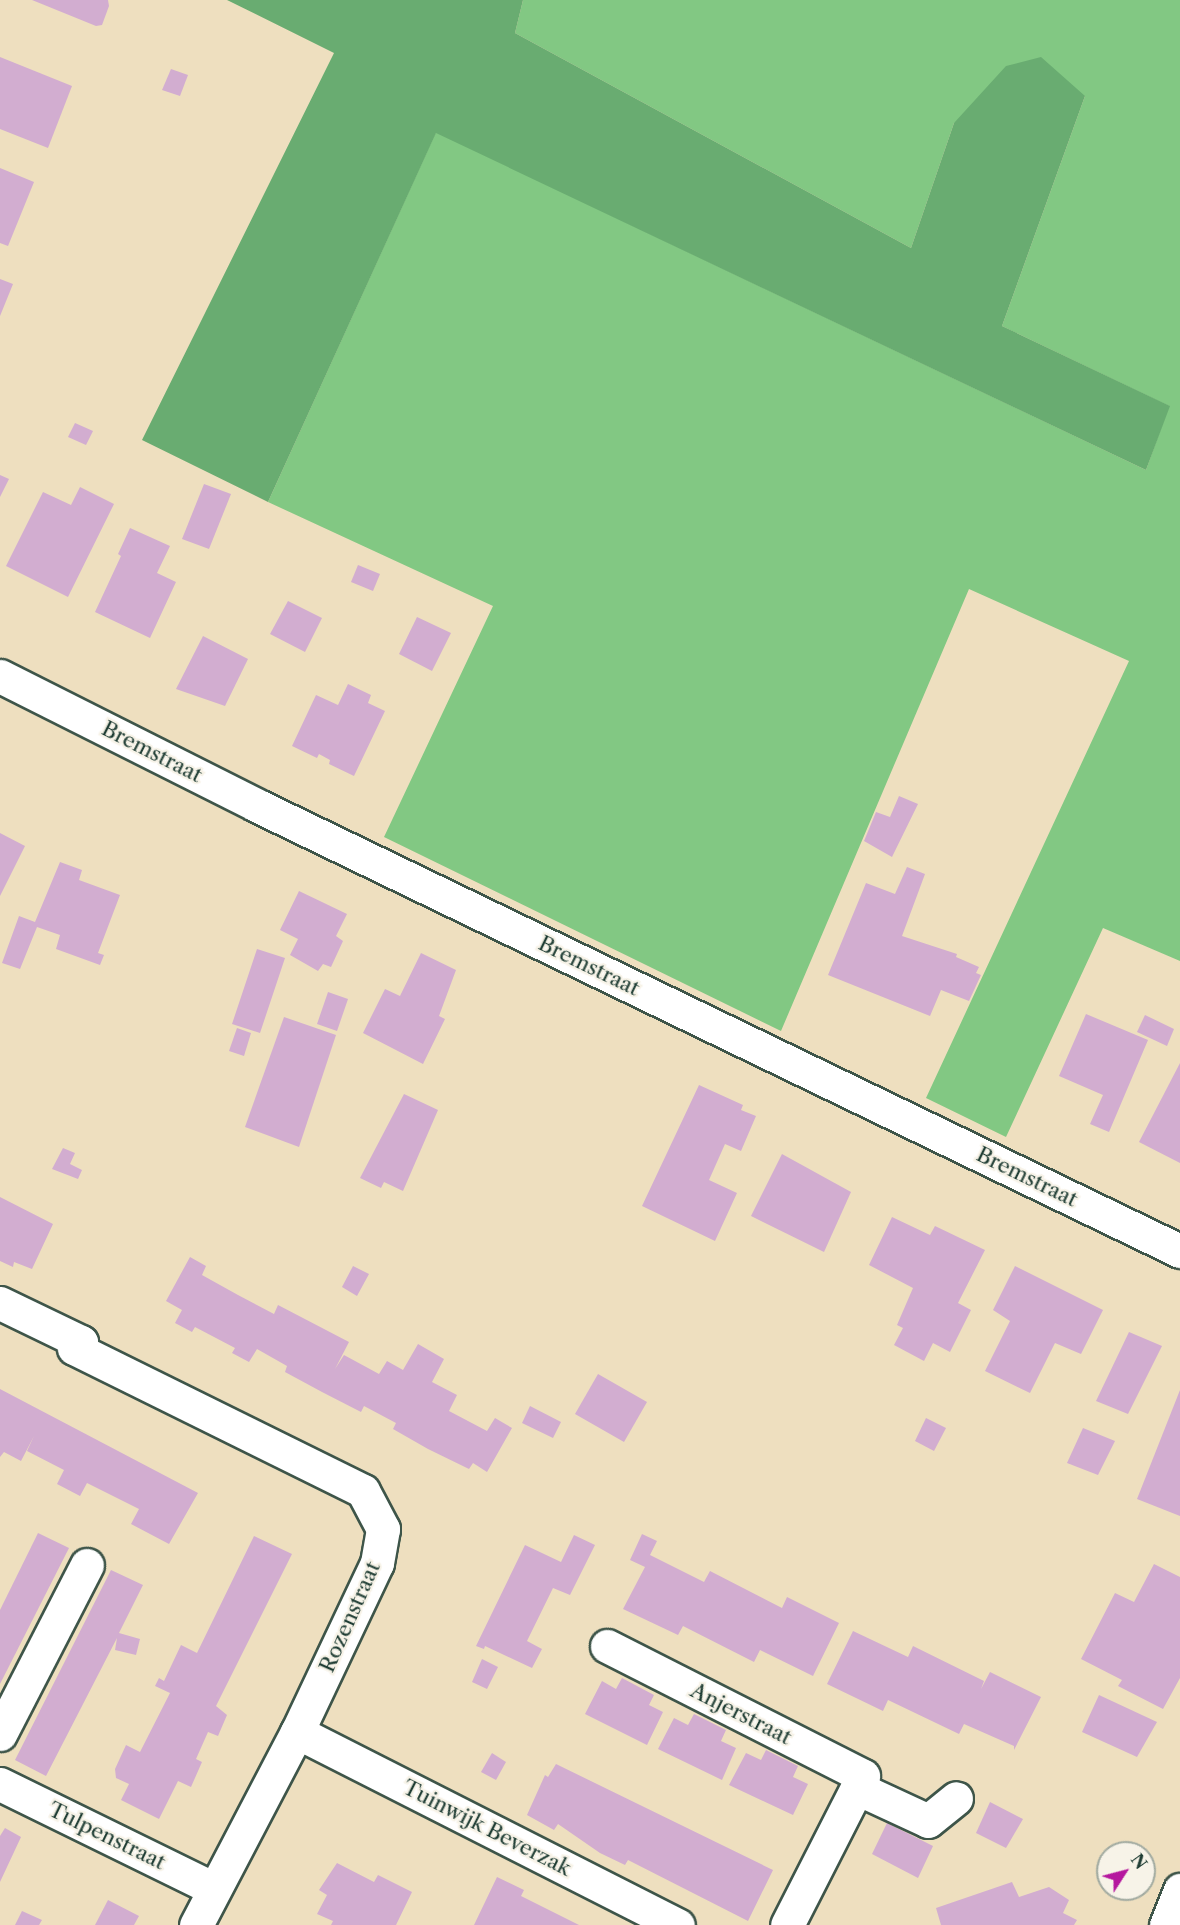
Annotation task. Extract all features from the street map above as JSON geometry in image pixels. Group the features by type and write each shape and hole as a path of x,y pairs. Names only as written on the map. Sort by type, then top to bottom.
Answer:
{"street":[{"name":"Bremstraat","path":"0,676 256,805 1180,1251"},
{"name":"Rozenstraat","path":"0,1303 81,1342 74,1348 363,1491 383,1529 377,1563 297,1732 196,1925"},
{"path":"0,1734 87,1565"},
{"name":"Anjerstraat","path":"607,1646 863,1776 857,1788"},
{"name":"Tuinwijk Beverzak","path":"297,1732 678,1925"},
{"name":"Tulpenstraat","path":"0,1784 214,1889"},
{"path":"788,1925 857,1788 928,1821 956,1798"},
{"path":"1166,1925 1179,1893"}],"green space":[{"path":"227,0 523,0 515,33 911,248 954,123 1006,66 1041,57 1085,96 1002,326 1170,406 1146,470 436,133 268,502 142,440 334,53"},
{"path":"523,0 1180,0 1180,961 1103,928 1006,1137 926,1098 1129,661 969,589 781,1031 384,837 493,606 268,502 436,132 1146,470 1169,406 1002,326 1085,96 954,123 911,248 515,33"}],"building":[{"path":"32,0 108,0 109,6 102,25 96,26"},
{"path":"0,57 72,86 48,148 0,129"},
{"path":"171,69 188,75 180,96 162,90"},
{"path":"0,168 34,182 8,246 0,243"},
{"path":"0,279 13,284 0,316"},
{"path":"75,423 93,431 86,445 68,437"},
{"path":"0,475 9,479 0,497"},
{"path":"204,484 231,494 209,549 182,539"},
{"path":"80,487 114,504 68,597 6,566 43,492 71,505"},
{"path":"130,528 170,546 157,573 176,582 150,638 95,612 121,556 118,554"},
{"path":"358,565 380,574 373,591 351,582"},
{"path":"288,601 322,618 305,652 270,634"},
{"path":"417,617 451,633 432,671 399,654"},
{"path":"203,636 248,659 225,706 176,689"},
{"path":"348,684 371,695 368,703 385,711 354,776 329,764 330,760 319,754 317,758 292,746 316,695 338,705"},
{"path":"899,796 918,804 892,857 864,841 876,812 890,817"},
{"path":"0,833 25,846 0,896"},
{"path":"60,862 82,870 79,880 120,895 98,953 104,955 100,965 56,949 60,935 37,927 20,969 2,963 19,916 35,922"},
{"path":"907,867 925,874 902,936 957,954 956,957 979,967 976,973 981,975 969,1001 941,990 930,1016 828,975 866,883 895,894"},
{"path":"299,891 347,914 336,936 343,941 331,967 323,964 318,971 290,955 298,939 280,930"},
{"path":"257,949 285,958 260,1033 232,1024"},
{"path":"421,953 456,970 439,1016 445,1019 423,1064 363,1033 385,989 400,996"},
{"path":"328,992 348,999 337,1031 317,1024"},
{"path":"1086,1014 1148,1040 1109,1132 1090,1124 1103,1095 1059,1076"},
{"path":"1145,1015 1174,1029 1167,1046 1137,1032"},
{"path":"284,1017 336,1035 299,1147 245,1127"},
{"path":"237,1028 251,1033 244,1056 229,1051"},
{"path":"1180,1063 1180,1163 1139,1142"},
{"path":"699,1085 743,1105 741,1110 756,1116 741,1151 725,1144 709,1180 737,1193 715,1241 642,1206"},
{"path":"404,1094 438,1110 403,1191 384,1182 381,1188 360,1178"},
{"path":"63,1148 75,1153 70,1164 82,1170 78,1179 52,1169"},
{"path":"782,1154 851,1192 824,1252 751,1216"},
{"path":"0,1197 53,1224 32,1269 14,1262 13,1267 0,1261"},
{"path":"892,1217 930,1235 935,1226 985,1250 958,1303 971,1310 950,1352 933,1343 924,1361 894,1345 903,1328 897,1325 913,1288 869,1265"},
{"path":"190,1257 206,1266 202,1275 238,1295 274,1314 278,1305 349,1342 335,1369 344,1355 379,1374 387,1361 403,1370 418,1344 444,1359 432,1382 457,1395 449,1411 487,1431 495,1418 512,1428 487,1472 473,1463 469,1469 428,1449 393,1429 396,1423 364,1406 361,1412 322,1392 285,1372 287,1366 257,1349 249,1362 232,1353 235,1348 195,1327 192,1332 175,1323 182,1310 166,1301"},
{"path":"353,1266 369,1274 357,1296 342,1287"},
{"path":"1015,1266 1103,1310 1081,1354 1055,1343 1030,1393 985,1371 1010,1321 993,1310"},
{"path":"1129,1332 1162,1346 1128,1414 1096,1401"},
{"path":"598,1374 647,1402 624,1442 575,1414"},
{"path":"0,1389 198,1493 169,1544 131,1524 139,1509 87,1483 80,1496 57,1484 64,1470 27,1451 34,1436 21,1461 4,1452 0,1457"},
{"path":"1180,1390 1180,1516 1137,1499"},
{"path":"530,1406 561,1422 553,1438 522,1423"},
{"path":"926,1418 946,1428 934,1451 915,1441"},
{"path":"1083,1428 1115,1441 1098,1475 1067,1463"},
{"path":"38,1533 69,1548 0,1684 0,1610"},
{"path":"642,1534 657,1541 650,1555 704,1582 710,1571 782,1608 787,1597 839,1623 813,1676 760,1650 754,1662 683,1626 678,1635 623,1609 645,1567 630,1560"},
{"path":"574,1535 595,1545 570,1595 553,1588 527,1641 542,1649 532,1668 485,1646 484,1649 476,1646 525,1545 561,1562"},
{"path":"254,1536 292,1554 216,1706 227,1715 218,1736 208,1732 196,1759 202,1762 191,1787 178,1781 159,1819 121,1800 129,1784 116,1778 115,1769 126,1745 140,1752 170,1693 155,1686 159,1678 164,1681 181,1645 197,1653"},
{"path":"1154,1564 1180,1577 1180,1678 1163,1709 1118,1686 1122,1680 1081,1659 1115,1593 1134,1602"},
{"path":"111,1570 143,1585 119,1633 140,1639 136,1655 115,1650 117,1638 46,1776 15,1760"},
{"path":"853,1631 908,1657 913,1646 984,1681 981,1689 990,1672 1041,1697 1014,1750 1014,1746 964,1724 959,1734 888,1700 883,1711 827,1684"},
{"path":"482,1659 498,1667 487,1689 472,1682"},
{"path":"622,1678 654,1695 649,1705 663,1712 647,1745 585,1714 602,1681 616,1689"},
{"path":"1099,1695 1157,1722 1137,1757 1082,1732"},
{"path":"694,1714 726,1730 721,1741 736,1748 722,1780 658,1749 674,1718 688,1725"},
{"path":"766,1750 798,1766 793,1777 808,1784 793,1815 729,1785 746,1753 761,1760"},
{"path":"492,1753 506,1762 496,1780 481,1772"},
{"path":"556,1764 773,1870 748,1921 628,1860 625,1865 600,1853 558,1824 554,1830 527,1815 545,1775 548,1777"},
{"path":"990,1802 1023,1819 1006,1848 976,1833"},
{"path":"887,1823 933,1846 918,1878 872,1854"},
{"path":"5,1828 21,1837 0,1882 0,1836"},
{"path":"337,1863 374,1882 378,1875 412,1892 396,1925 331,1925 333,1921 317,1914 327,1895 319,1890"},
{"path":"497,1877 524,1890 521,1896 579,1925 474,1925"},
{"path":"1012,1882 1019,1897 1049,1887 1069,1900 1063,1913 1077,1920 1074,1925 941,1925 936,1908"},
{"path":"108,1900 139,1916 134,1925 95,1925"},
{"path":"22,1911 42,1920 39,1925 15,1925"}]}
